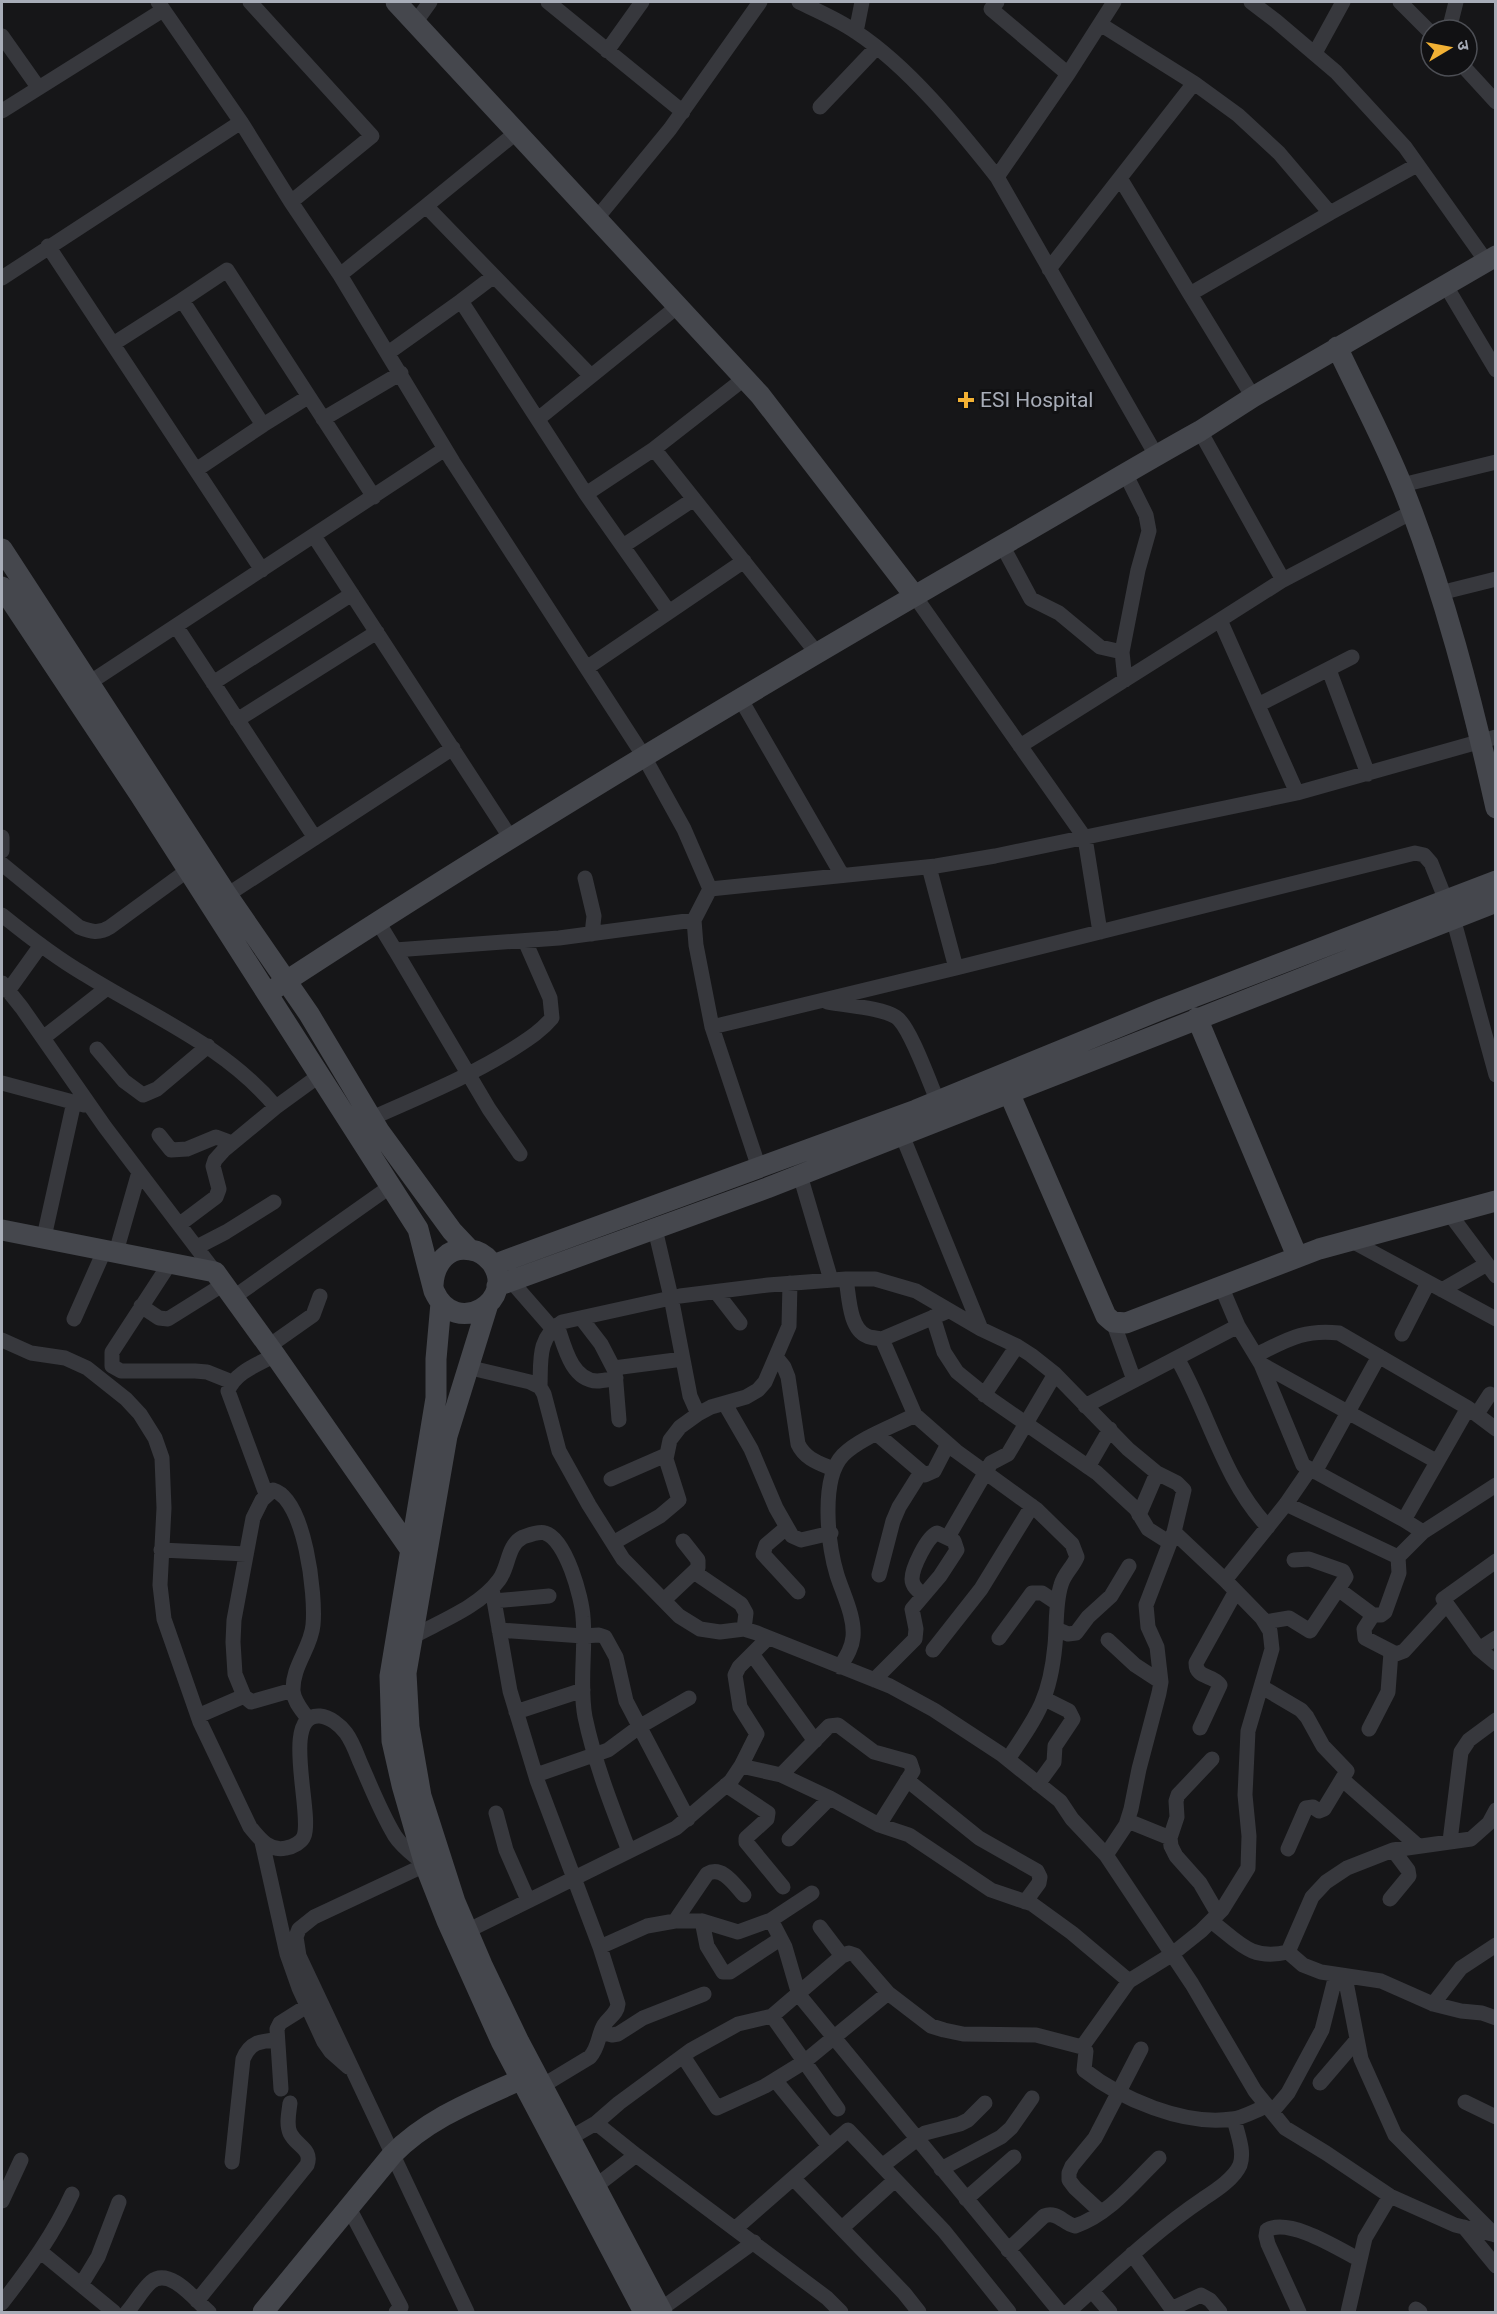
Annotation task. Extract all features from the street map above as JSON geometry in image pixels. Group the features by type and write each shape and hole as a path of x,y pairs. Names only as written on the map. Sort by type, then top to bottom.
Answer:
{"main road":[{"path":"396,2 760,395 914,595"},
{"path":"268,993 510,837 643,755 1491,259"},
{"path":"1337,347 1402,485 1440,593 1488,739 1496,808"},
{"path":"2,549 227,895 309,1014 372,1118 452,1231 470,1249"},
{"path":"2,587 268,993 391,1186 418,1229 437,1294 449,1310 459,1313 469,1314 479,1311 497,1284 759,1168 938,1102 1006,1085 1197,1018 1449,909 1496,881"},
{"path":"497,1284 800,1176 902,1135 1162,1009 1449,909 1496,902"},
{"path":"1197,1018 1297,1256"},
{"path":"1006,1085 1106,1316 1113,1322 1126,1323 1297,1256 1496,1201"},
{"path":"2,1230 170,1263 224,1284 410,1549"},
{"path":"460,1249 470,1249 480,1253 497,1284 467,1367 447,1436 406,1673 409,1726 419,1784 455,1902 467,1931 514,2033 596,2186 656,2311 522,2079 492,2021 447,1921 425,1865 392,1741 390,1676 436,1398 436,1266 442,1258 460,1249"},
{"path":"262,2313 392,2155 408,2139 425,2126 522,2079"}],"street":[{"path":"250,2 372,136 291,202"},
{"path":"416,23 430,2"},
{"path":"548,2 683,112"},
{"path":"607,51 642,2"},
{"path":"597,218 683,112 760,2"},
{"path":"799,2 856,32 895,63 964,136 997,177 1156,455"},
{"path":"856,32 862,2"},
{"path":"997,177 1114,2"},
{"path":"1251,2 1336,72 1406,147 1491,259"},
{"path":"1315,53 1343,2"},
{"path":"1400,2 1419,21"},
{"path":"1452,18 1456,2"},
{"path":"989,4 1068,74"},
{"path":"2,111 161,6 241,122 340,275 445,449 643,755 684,829 710,889"},
{"path":"1100,24 1194,83 1238,115 1279,153 1330,213"},
{"path":"2,36 38,87"},
{"path":"820,107 876,48"},
{"path":"1474,78 1496,102"},
{"path":"1049,269 1194,83"},
{"path":"2,278 241,122"},
{"path":"340,275 517,132"},
{"path":"1190,294 1418,165"},
{"path":"1120,178 1253,397"},
{"path":"426,206 591,376"},
{"path":"48,246 261,570"},
{"path":"113,344 227,270 374,497"},
{"path":"388,353 494,276"},
{"path":"1446,286 1496,370"},
{"path":"182,300 263,425"},
{"path":"461,301 586,494 669,612"},
{"path":"538,419 678,306"},
{"path":"323,419 401,373"},
{"path":"586,494 654,449 745,378"},
{"path":"196,470 309,397"},
{"path":"1200,431 1283,580"},
{"path":"89,683 445,449"},
{"path":"654,449 816,652"},
{"path":"1402,485 1496,462"},
{"path":"1125,473 1146,515 1149,531 1138,570 1122,652 1125,680"},
{"path":"623,546 694,499"},
{"path":"1020,746 1283,580 1412,512"},
{"path":"314,536 510,837"},
{"path":"1002,545 1030,599 1059,613 1100,647 1122,652"},
{"path":"588,667 744,561"},
{"path":"1440,593 1496,579"},
{"path":"213,683 352,594"},
{"path":"914,595 1085,838 1100,932"},
{"path":"1220,620 1297,793"},
{"path":"176,626 315,838"},
{"path":"237,720 377,632"},
{"path":"1258,705 1352,657"},
{"path":"1329,670 1368,774"},
{"path":"740,698 842,875"},
{"path":"710,889 929,867 1085,838 1297,793 1488,739"},
{"path":"227,895 453,748"},
{"path":"2,837 2,851"},
{"path":"712,1028 1415,853 1424,855 1431,862 1449,909 1496,1075"},
{"path":"2,864 79,927 91,932 103,932 188,870"},
{"path":"929,867 956,968"},
{"path":"585,878 594,916 592,934"},
{"path":"710,889 694,920 696,945 712,1028 759,1168"},
{"path":"2,915 83,974 208,1046 245,1074 276,1107"},
{"path":"395,950 525,941 694,920"},
{"path":"378,922 489,1109 520,1154"},
{"path":"372,1118 470,1074 543,1029 552,1018 550,998 525,941"},
{"path":"41,945 4,988 224,1284"},
{"path":"43,1038 107,988"},
{"path":"821,1001 885,1012 898,1018 907,1029 938,1102"},
{"path":"97,1049 124,1081 143,1095 157,1089 208,1046"},
{"path":"180,1224 216,1197 219,1189 214,1173 215,1160 276,1107 320,1075"},
{"path":"2,1083 90,1106"},
{"path":"44,1237 74,1102"},
{"path":"902,1135 981,1329"},
{"path":"159,1136 171,1150 187,1149 216,1137 232,1143"},
{"path":"74,1319 110,1251 139,1172"},
{"path":"800,1176 859,1330 867,1336 882,1339 948,1311"},
{"path":"141,1306 159,1318 168,1319 391,1186"},
{"path":"198,1247 274,1202"},
{"path":"1442,1290 1491,1270 1449,1213"},
{"path":"655,1229 690,1396 698,1414"},
{"path":"1350,1240 1495,1318"},
{"path":"170,1263 112,1352 110,1360 116,1370 207,1372 231,1382"},
{"path":"1106,1855 1128,1821 1161,1682 1157,1647 1148,1627 1146,1605 1172,1538 1184,1490 1177,1483 1157,1473 1128,1449 1055,1374 1017,1346 981,1329 916,1291 875,1279 790,1283 671,1297 581,1318 555,1327 545,1337 542,1347 540,1387 544,1394 559,1451 623,1559 679,1616 700,1629 720,1632 744,1629 874,1680 934,1710 1008,1760 1060,1801 1072,1819 1106,1855 1192,1984 1255,2091 1285,2128 1390,2196 1464,2227 1495,2235"},
{"path":"613,1543 660,1516 679,1500 666,1455 670,1440 680,1427 711,1407 746,1397 758,1390 765,1382 789,1326 790,1283"},
{"path":"1402,1334 1428,1283"},
{"path":"497,1284 555,1327 566,1353 580,1374 589,1379 598,1381 615,1373 683,1359"},
{"path":"1221,1286 1238,1326 1258,1359 1304,1464 1424,1532"},
{"path":"716,1292 740,1323"},
{"path":"266,1494 252,1450 230,1401 228,1391 231,1382 313,1315 320,1296"},
{"path":"933,1317 944,1352 957,1372 984,1395 1088,1467 1129,1502 1148,1529 1172,1538 1231,1585 1265,1623 1272,1639 1262,1687 1248,1731 1245,1795 1249,1836 1248,1868 1239,1886 1215,1917 1171,1955 1129,1981 1082,2047"},
{"path":"581,1318 601,1344 615,1373 619,1420"},
{"path":"1113,1322 1134,1380"},
{"path":"1085,1406 1238,1326"},
{"path":"1258,1359 1300,1334 1322,1331 1339,1333 1473,1411 1496,1429"},
{"path":"882,1339 915,1415 985,1473 1032,1506 1072,1544 1076,1551 1075,1563 1061,1584 1057,1603 1052,1673 1045,1699 1008,1760"},
{"path":"2,1340 31,1353 65,1358 87,1368 126,1399 140,1414 155,1438 162,1458 164,1508 160,1585 164,1619 198,1716 250,1827 262,1842 274,1849 285,1849 297,1845 304,1838 307,1815 301,1776 300,1730 311,1716 322,1716 334,1722 350,1738 383,1814 397,1839 425,1865 314,1917 298,1929 296,1937 299,1956 467,2313"},
{"path":"984,1395 1017,1346"},
{"path":"1200,1728 1220,1685 1215,1679 1200,1674 1196,1663 1231,1585 1268,1527 1312,1470 1348,1412 1378,1356"},
{"path":"776,1357 788,1377 801,1451 809,1458 833,1469"},
{"path":"1176,1358 1193,1387 1233,1478 1255,1513 1268,1527"},
{"path":"1258,1359 1436,1461"},
{"path":"467,1367 530,1382 540,1387"},
{"path":"948,1538 985,1473 994,1460 1008,1454 1055,1374"},
{"path":"1404,1520 1436,1461 1473,1411 1494,1393"},
{"path":"725,1404 752,1449 786,1528 792,1536 801,1540 831,1533"},
{"path":"840,1667 851,1647 853,1627 836,1571 831,1533 829,1484 833,1469 848,1450 915,1415"},
{"path":"1088,1467 1110,1429"},
{"path":"877,1434 925,1475 934,1471 948,1444"},
{"path":"611,1479 666,1455"},
{"path":"879,1575 893,1521 921,1472"},
{"path":"1139,1515 1157,1473"},
{"path":"1338,1589 1373,1615 1381,1615 1385,1612 1399,1573 1398,1557 1424,1532 1496,1485"},
{"path":"293,1690 251,1702 244,1696 235,1674 233,1642 253,1518 256,1508 266,1494 273,1490 280,1492 292,1509 305,1545 311,1584 313,1626 297,1664 293,1690 298,1705 308,1719"},
{"path":"1286,1504 1398,1557"},
{"path":"933,1650 981,1589 1032,1506"},
{"path":"786,1528 766,1545 763,1554 798,1592"},
{"path":"542,2086 590,2057 595,2051 603,2026 617,2010 618,2004 600,1947 536,1775 510,1691 493,1595 512,1549 524,1537 542,1532 548,1534 567,1559 572,1570 583,1616 583,1705 594,1756 629,1851"},
{"path":"874,1680 915,1639 916,1629 912,1609 947,1568 957,1550 954,1541 933,1534 925,1545 912,1580 917,1590 923,1595"},
{"path":"664,1600 698,1568 698,1560 683,1541"},
{"path":"161,1550 246,1554"},
{"path":"1265,1623 1288,1618 1310,1631 1346,1577 1343,1571 1309,1559 1294,1560"},
{"path":"1496,1561 1443,1599 1479,1649 1496,1664"},
{"path":"1056,1629 1068,1634 1076,1633 1088,1617 1111,1596 1129,1566"},
{"path":"694,1572 741,1604 746,1613 744,1629"},
{"path":"999,1638 1032,1593 1042,1593 1057,1603"},
{"path":"412,1637 478,1600 493,1595 549,1596"},
{"path":"1373,1615 1364,1629 1365,1638 1396,1654 1404,1651 1447,1604"},
{"path":"499,1630 605,1637 616,1657 626,1701 688,1819"},
{"path":"467,1931 676,1828 726,1785 741,1766 757,1734 740,1707 735,1675 739,1667 768,1638"},
{"path":"1479,1649 1496,1638"},
{"path":"1108,1640 1135,1665 1161,1682"},
{"path":"1369,1729 1388,1692 1391,1652"},
{"path":"752,1654 815,1741"},
{"path":"1262,1687 1301,1710 1323,1746 1347,1772 1322,1811 1312,1807 1306,1808 1288,1849"},
{"path":"516,1712 583,1690"},
{"path":"198,1716 244,1696"},
{"path":"536,1775 594,1756 620,1743 639,1727 689,1698"},
{"path":"1038,1784 1054,1762 1055,1746 1073,1719 1069,1711 1045,1699"},
{"path":"1450,1841 1464,1746 1496,1720"},
{"path":"781,1775 829,1726 838,1725 874,1752 910,1762 912,1771 879,1825"},
{"path":"1212,1759 1178,1795 1177,1823 1170,1838 1171,1846 1176,1856 1200,1883 1215,1917 1254,1954 1265,1956 1288,1952"},
{"path":"741,1766 781,1775 879,1825 909,1834 991,1890 1032,1904 1072,1933 1129,1981"},
{"path":"907,1780 979,1838 1037,1870 1040,1877 1039,1883 1025,1902"},
{"path":"1343,1780 1418,1846"},
{"path":"726,1785 768,1813 767,1819 746,1838 746,1842 783,1887"},
{"path":"789,1839 830,1798"},
{"path":"1288,1952 1312,1897 1326,1882 1347,1868 1393,1850 1471,1839 1489,1823 1496,1810"},
{"path":"496,1812 506,1850 528,1900"},
{"path":"1128,1821 1170,1838"},
{"path":"262,1842 287,1954 307,2006 331,2052 352,2070"},
{"path":"1390,1899 1409,1876 1408,1870 1393,1850"},
{"path":"675,1921 706,1874 711,1871 717,1870 722,1873 744,1895"},
{"path":"600,1947 647,1926 675,1921 702,1920 738,1932 771,1920 812,1893"},
{"path":"702,1920 707,1946 723,1972 730,1971 780,1939"},
{"path":"771,1920 799,1995 1060,2313"},
{"path":"820,1927 842,1956"},
{"path":"1433,2004 1461,1968 1496,1945"},
{"path":"1288,1952 1303,1965 1321,1972 1381,1981 1433,2004 1461,2011 1482,2013 1496,2018"},
{"path":"570,2138 596,2123 619,2103 683,2056 738,2024 772,2016 842,1956 849,1953 855,1955 888,1994 931,2026 963,2034 1036,2035 1082,2047 1086,2051 1084,2070 1117,2091 1168,2113 1211,2119 1234,2119 1270,2109 1288,2093 1322,2030 1340,1976"},
{"path":"1340,1976 1361,2059 1395,2135 1495,2235"},
{"path":"601,2032 618,2034 643,2018 704,1994"},
{"path":"683,2056 717,2108 775,2080 804,2062 888,1994"},
{"path":"281,2089 277,2040 280,2023 307,2006"},
{"path":"772,2016 838,2109"},
{"path":"232,2162 243,2059 246,2050 252,2044 260,2041 277,2040"},
{"path":"1320,2083 1356,2042"},
{"path":"1101,2212 1075,2188 1069,2174 1072,2166 1095,2138 1117,2091 1141,2049"},
{"path":"775,2080 829,2146"},
{"path":"941,2169 1001,2137 1011,2128 1032,2098"},
{"path":"1465,2102 1496,2117"},
{"path":"197,2301 307,2165 309,2160 307,2151 290,2132 290,2103"},
{"path":"882,2166 931,2130 968,2120 985,2103"},
{"path":"1068,2313 1170,2221 1216,2190 1235,2173 1240,2163 1241,2151 1234,2119"},
{"path":"596,2123 827,2298 841,2313"},
{"path":"736,2228 848,2130 944,2231 1008,2313"},
{"path":"596,2186 636,2155"},
{"path":"966,2199 1014,2157"},
{"path":"1008,2250 1044,2216 1055,2214 1075,2226 1101,2212 1159,2158"},
{"path":"2,2201 21,2160"},
{"path":"793,2178 903,2293 919,2313"},
{"path":"842,2228 895,2180"},
{"path":"2,2303 41,2252 72,2194"},
{"path":"1348,2313 1365,2238 1390,2196"},
{"path":"81,2285 98,2257 119,2202"},
{"path":"349,2208 400,2311"},
{"path":"1299,2313 1268,2244 1267,2230 1272,2227 1282,2227 1299,2230 1360,2260"},
{"path":"1464,2227 1496,2266"},
{"path":"656,2311 754,2242"},
{"path":"41,2252 114,2313"},
{"path":"1132,2254 1172,2311 1201,2295 1210,2300 1220,2313"},
{"path":"127,2313 151,2281 161,2277 177,2283 209,2313"},
{"path":"1092,2291 1110,2313"}],"place":[{"name":"ESI Hospital","path":"966,400"}]}
